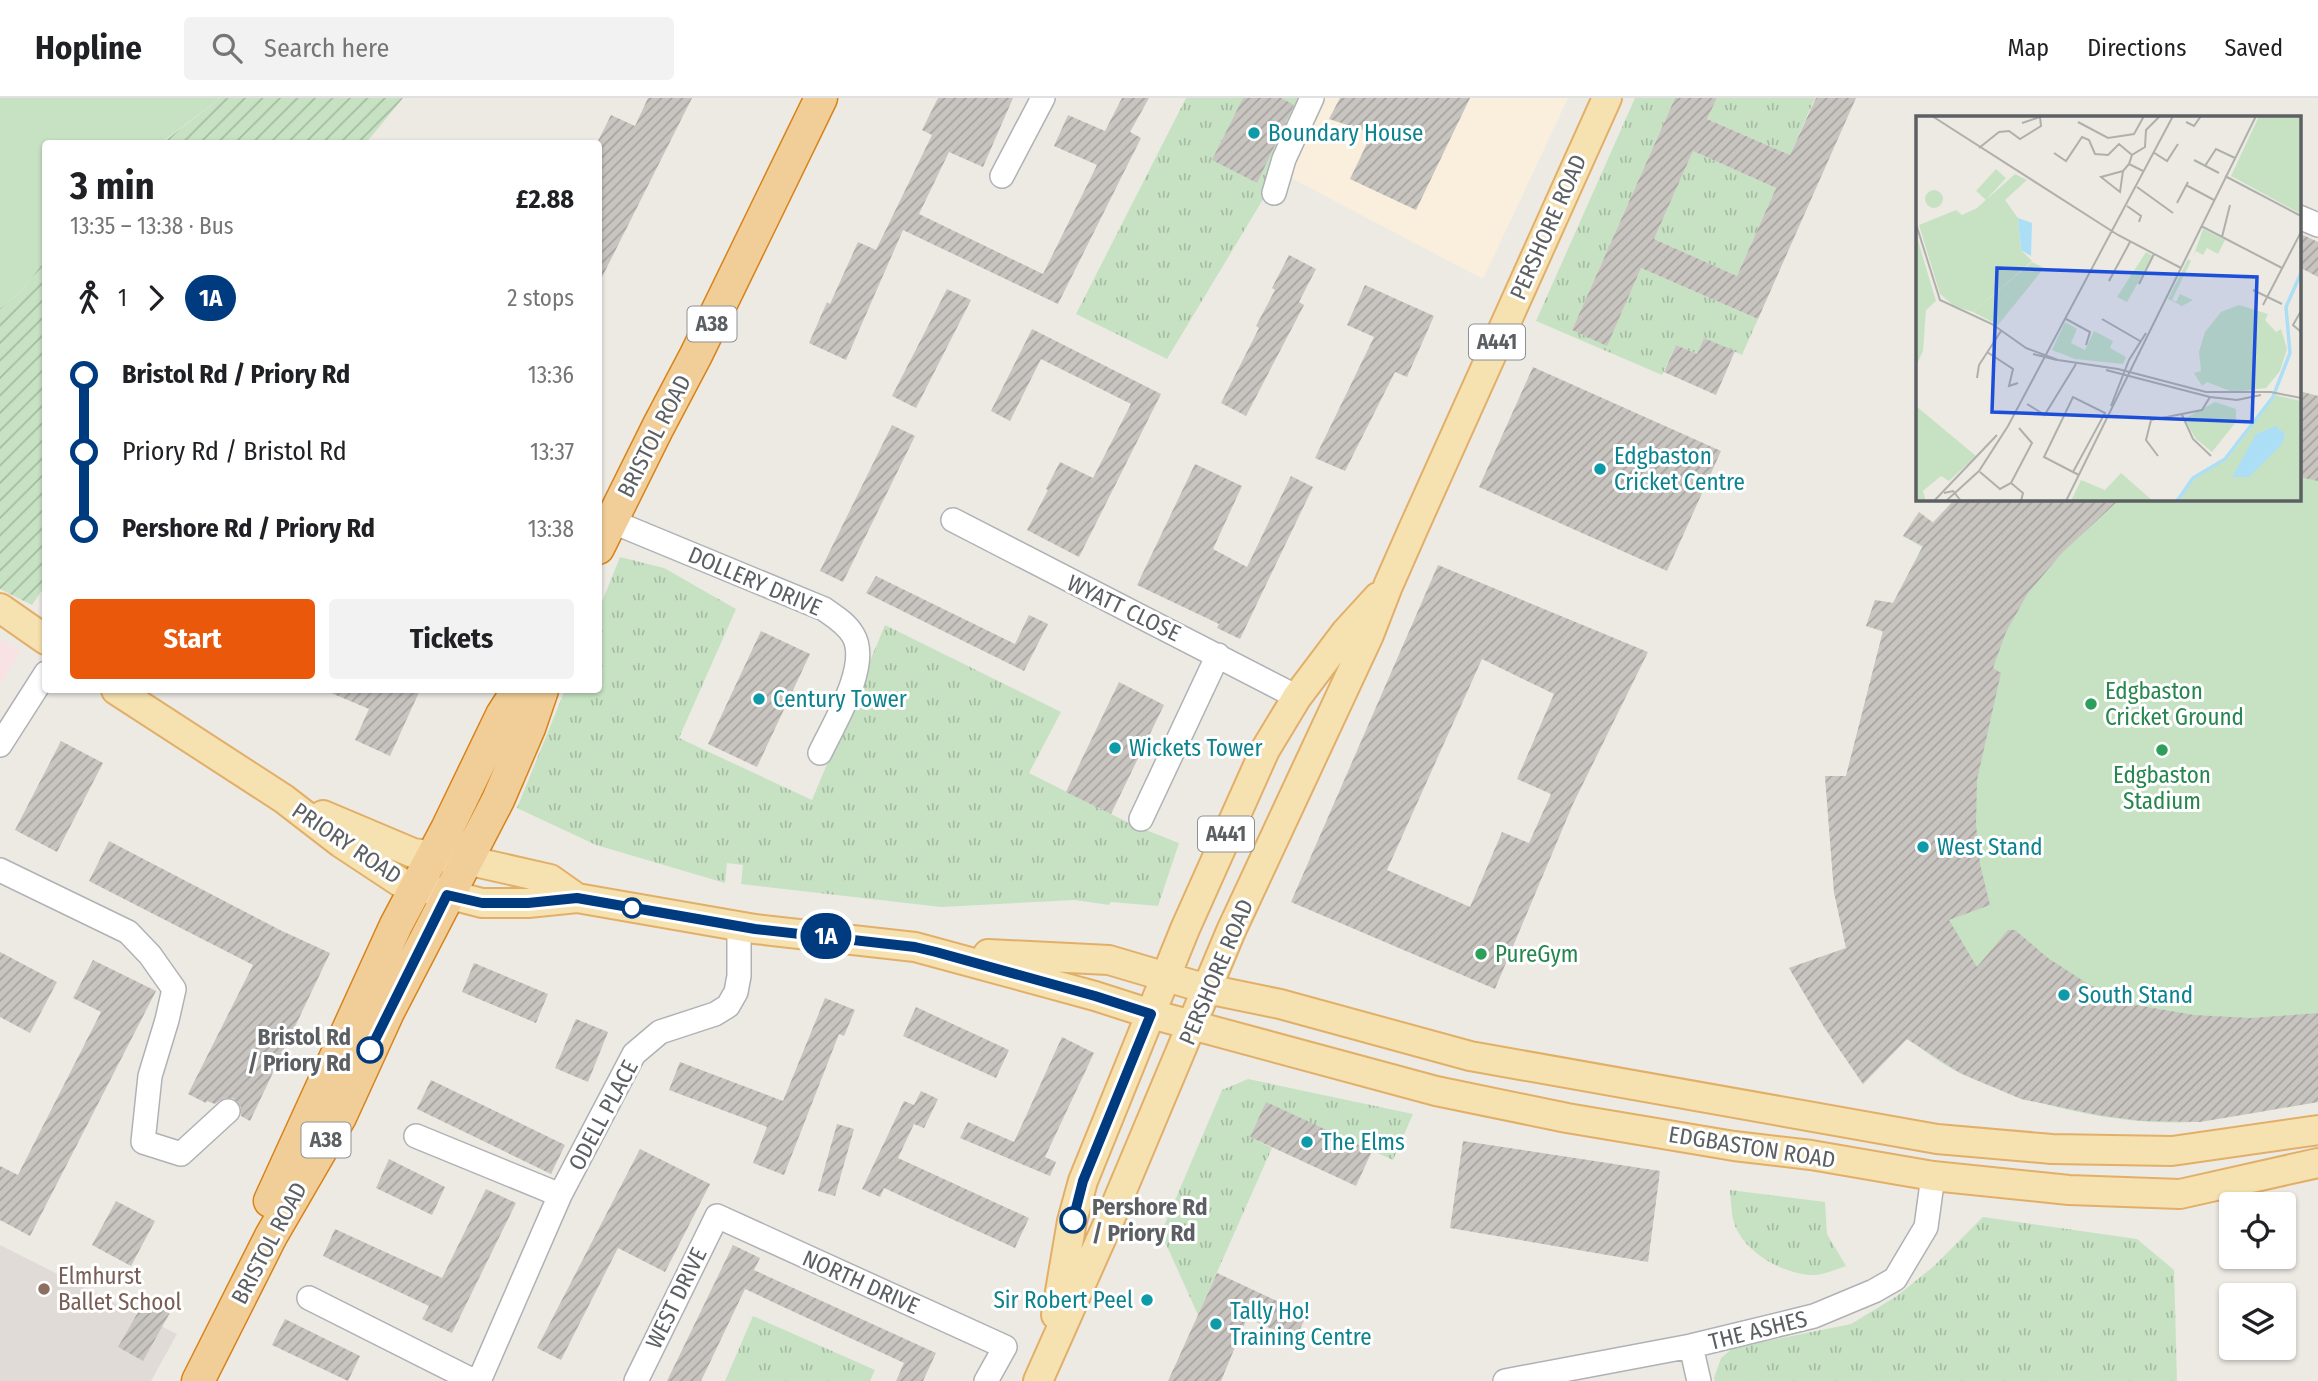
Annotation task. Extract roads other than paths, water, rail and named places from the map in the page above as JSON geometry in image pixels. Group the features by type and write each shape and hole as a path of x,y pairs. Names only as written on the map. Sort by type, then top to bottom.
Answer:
{"highway":[{"name":"BRISTOL ROAD","path":"605,534 821,98"},
{"name":"BRISTOL ROAD","path":"181,1381 255,1235 321,1086 416,887 502,715 516,693"},
{"name":"BRISTOL ROAD","path":"198,1381 271,1236 340,1117 388,1012 498,800 541,693"}],"main road":[{"name":"PERSHORE ROAD","path":"1043,1370 1231,931 1369,635 1388,586 1607,98"},
{"name":"PERSHORE ROAD","path":"1043,1370 1072,1221 1083,1181 1209,871 1265,750 1297,696 1346,632 1388,586"},
{"path":"0,608 42,637"},
{"name":"PRIORY ROAD","path":"121,693 284,799 341,843 400,882 416,887 482,903 528,903 577,898 739,926 915,947 1193,1025"},
{"name":"PRIORY ROAD","path":"284,799 413,853 466,860 550,879 577,898"},
{"name":"PRIORY ROAD","path":"936,952 1109,960 1207,989"},
{"name":"EDGBASTON ROAD","path":"1207,989 1280,1004 1470,1056 1937,1139 2052,1149 2172,1151 2318,1130"},
{"name":"EDGBASTON ROAD","path":"1193,1025 1436,1091 1567,1118 1933,1176 2069,1190 2180,1194 2318,1163"},
{"path":"1696,1139 1700,1098"},
{"path":"1933,1176 1937,1139"},
{"path":"2172,1151 2180,1194"}],"street":[{"path":"1002,176 1043,98"},
{"path":"1274,193 1284,159 1312,98"},
{"path":"2300,217 2318,225"},
{"name":"WYATT CLOSE","path":"953,520 1297,696"},
{"name":"DOLLERY DRIVE","path":"605,534 824,609 841,621 853,635 857,646 856,674 820,753"},
{"path":"1141,819 1218,655"},
{"path":"0,745 42,679"},
{"path":"0,870 128,932 150,955 174,989 150,1076 143,1142 181,1154 228,1111"},
{"name":"ODELL PLACE","path":"310,1298 476,1381 561,1195 634,1054 660,1032 715,1014 728,1006 736,992 739,976 739,926"},
{"name":"ODELL PLACE","path":"416,1136 561,1195"},
{"name":"THE ASHES","path":"1506,1381 1691,1346 1814,1316 1874,1291 1895,1279 1926,1227 1933,1176"},
{"name":"NORTH DRIVE","path":"717,1216 1005,1347 986,1381"},
{"name":"WEST DRIVE","path":"636,1381 717,1216"},
{"path":"1691,1346 1699,1381"}],"place":[{"name":"Boundary House","path":"1254,133"},
{"name":"Edgbaston Cricket Centre","path":"1600,469"},
{"name":"Century Tower","path":"759,699"},
{"name":"Edgbaston Cricket Ground","path":"2091,704"},
{"name":"Wickets Tower","path":"1115,748"},
{"name":"Edgbaston Stadium","path":"2162,750"},
{"name":"West Stand","path":"1923,847"},
{"name":"PureGym","path":"1481,954"},
{"name":"South Stand","path":"2064,995"},
{"name":"Bristol Rd / Priory Rd","path":"370,1050"},
{"name":"The Elms","path":"1307,1142"},
{"name":"Pershore Rd / Priory Rd","path":"1073,1220"},
{"name":"Elmhurst Ballet School","path":"44,1289"},
{"name":"Sir Robert Peel","path":"1147,1300"},
{"name":"Tally Ho! Training Centre","path":"1216,1324"}]}
